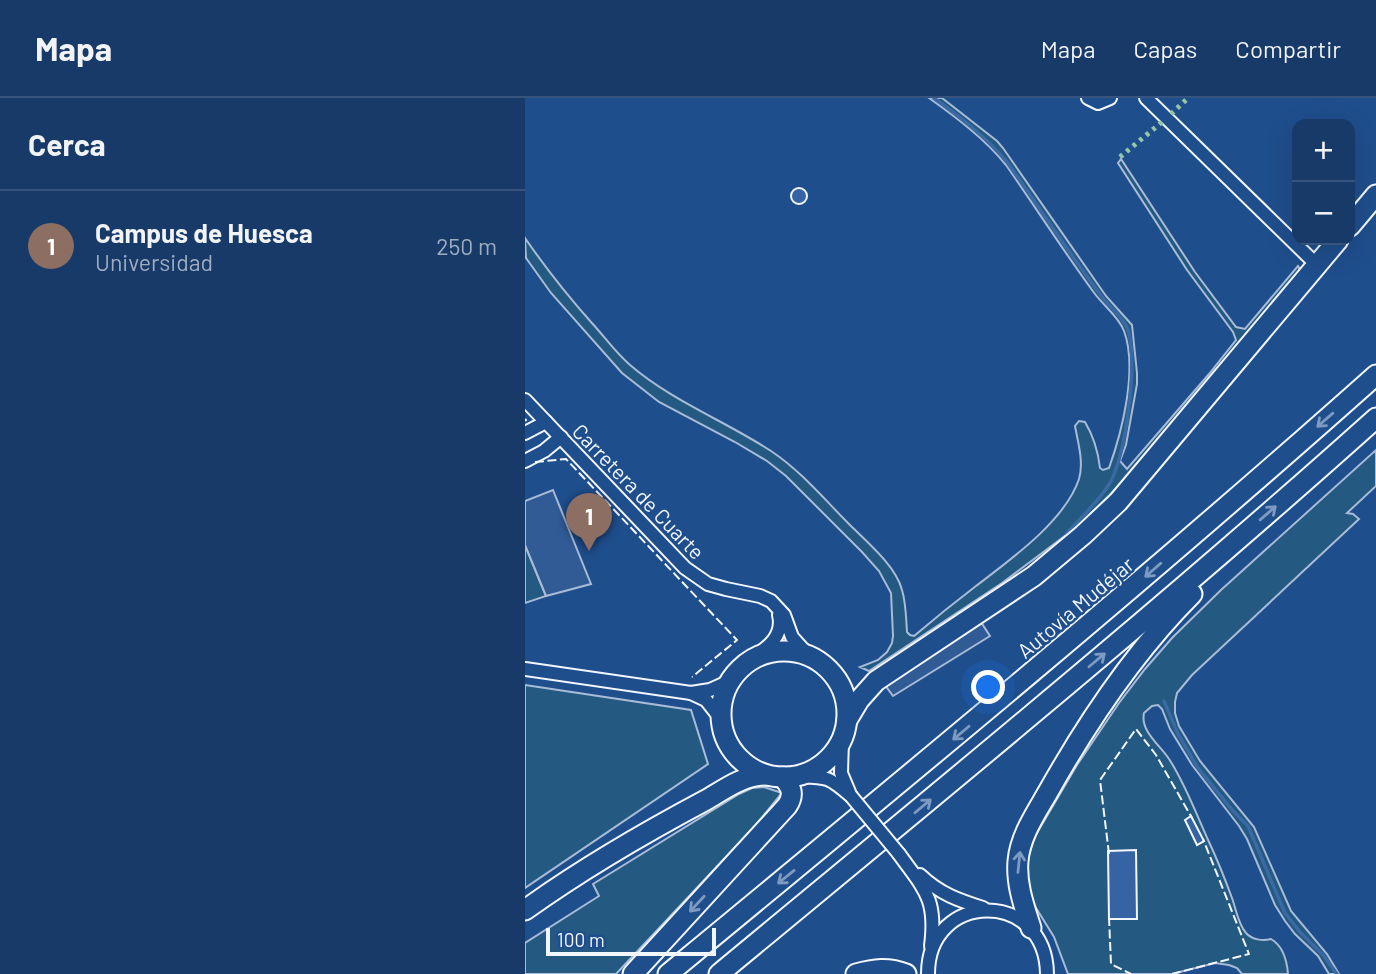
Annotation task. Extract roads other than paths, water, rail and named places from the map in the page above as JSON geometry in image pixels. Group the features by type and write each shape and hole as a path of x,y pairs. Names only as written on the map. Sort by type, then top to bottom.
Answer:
{"highway":[{"path":"1355,220 1376,195"},
{"path":"525,910 575,876 749,776 807,773 824,763 842,740 847,720 859,700 876,681 1034,576 1118,502 1334,245"},
{"name":"Autovía Mudéjar","path":"668,974 1014,688 1376,375"},
{"path":"719,974 1028,719 1376,418"},
{"path":"1031,928 1017,871 1021,847 1032,821 1070,752 1098,709 1168,619 1208,579 1216,558"},
{"path":"679,814 726,780 731,764 723,728 722,699 730,681 744,665 759,656 776,651 794,652 810,657 828,669 840,685 846,702 847,720"},
{"path":"835,677 854,683 876,681"},
{"path":"633,974 787,806 792,796 790,785 782,776 748,766 741,760 734,753 723,728"},
{"path":"856,974 885,968 906,974"}],"street":[{"path":"1088,98 1098,103 1110,98"},
{"path":"1146,98 1317,265"},
{"name":"Carretera de Cuarte","path":"525,400 692,574 708,584 760,596 775,605"},
{"path":"525,433 546,422"},
{"path":"525,461 544,451 561,437"},
{"path":"775,605 784,615 792,637 810,657"},
{"path":"744,665 780,631 775,605"},
{"path":"525,669 691,693 706,700 723,728"},
{"path":"691,693 710,690 730,681"},
{"path":"842,740 841,773 851,796"},
{"path":"782,776 832,780 851,796 899,854 926,891 931,905 934,923 928,974"},
{"path":"899,854 949,897 987,910 1011,914 1031,928 1057,974"},
{"path":"930,953 935,941 952,922 963,915 987,910"},
{"path":"1044,950 1047,974"}],"waterway":[{"path":"934,98 982,136 1007,162 1128,330 1132,363 1129,407 1116,467 1102,494 1066,534"},
{"path":"1164,701 1178,734 1198,768 1248,826 1285,913 1337,974"}],"place":[{"name":"Campus de Huesca","path":"589,551"}]}
